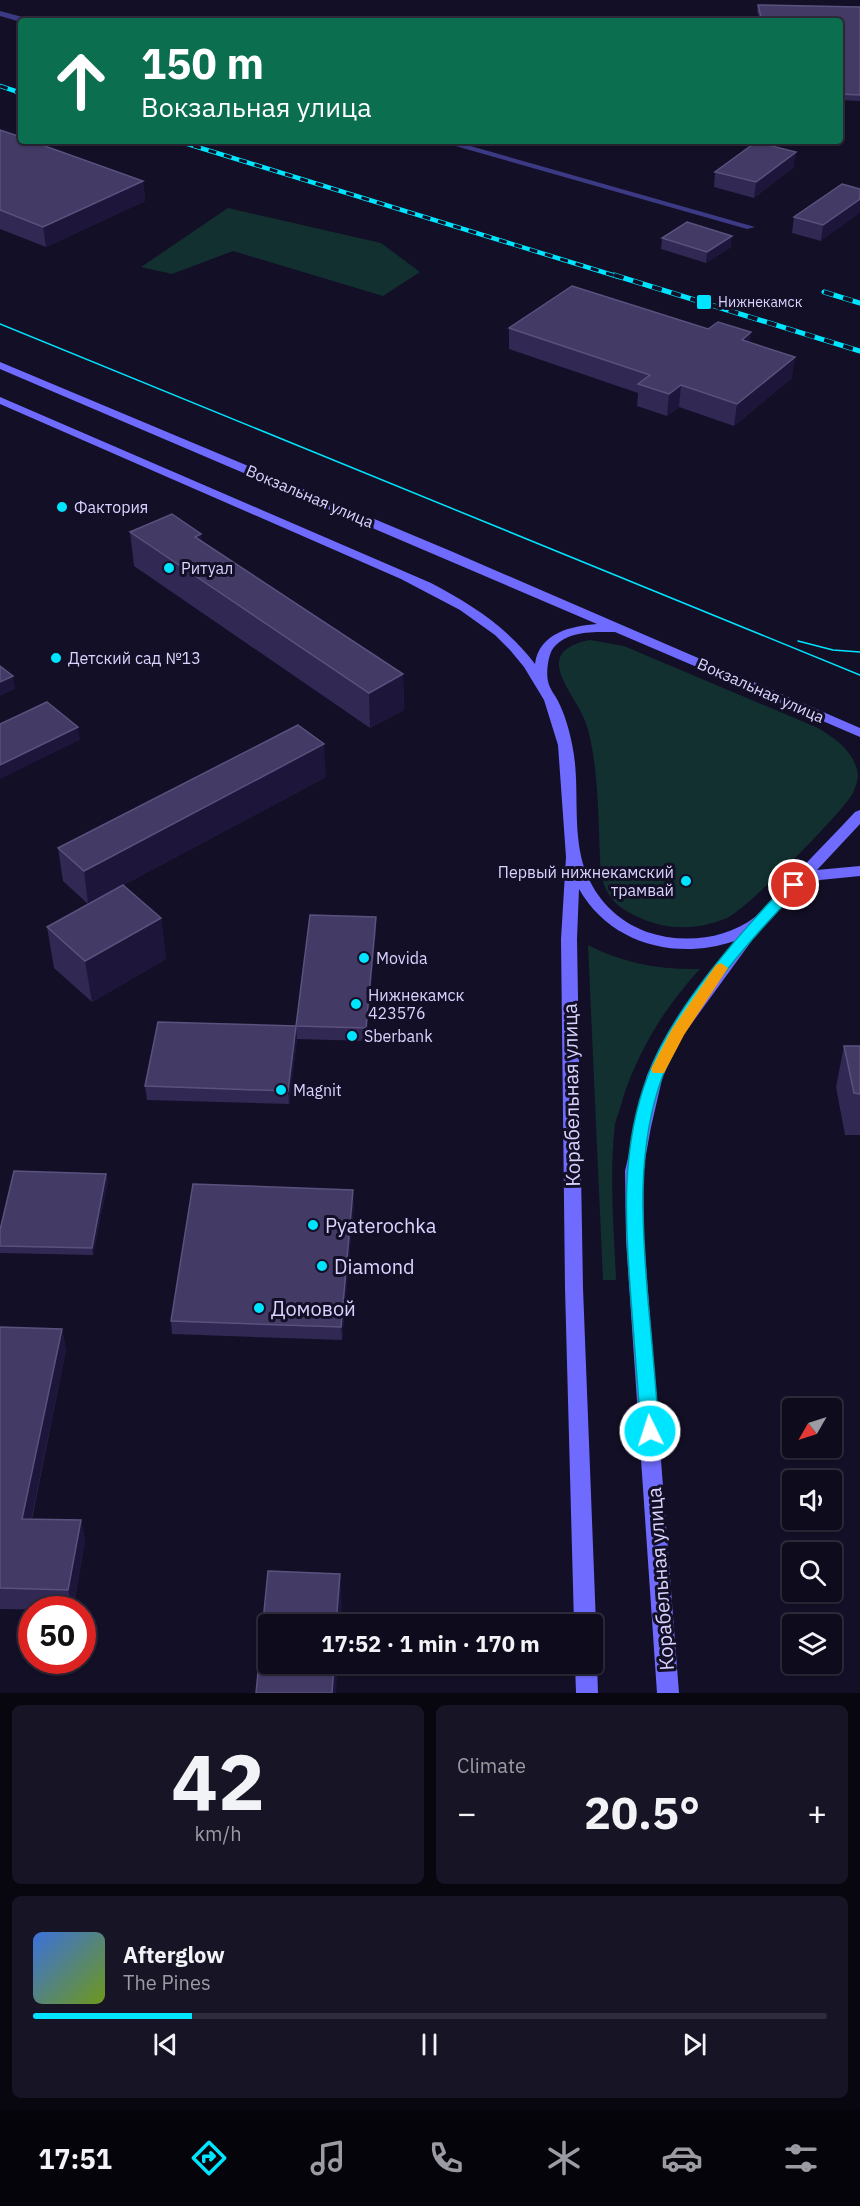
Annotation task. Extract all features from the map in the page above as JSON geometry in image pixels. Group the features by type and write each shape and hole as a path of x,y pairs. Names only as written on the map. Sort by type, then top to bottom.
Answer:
{"main road":[{"name":"Вокзальная улица","path":"0,365 619,628 860,734"},
{"name":"Вокзальная улица","path":"0,400 441,592 471,609 494,626 542,683 559,719 567,744 573,853 587,891 599,908 616,922 639,935 667,944 693,945 724,938 756,924 860,815"},
{"name":"Вокзальная улица","path":"542,683 542,660 546,649 556,640 581,630 619,628"},
{"name":"Вокзальная улица","path":"837,723 860,741"},
{"name":"Корабельная улица","path":"573,853 569,939 574,1264 585,1614"},
{"name":"Вокзальная улица","path":"794,885 817,875 860,871"},
{"name":"Корабельная улица","path":"668,1693 635,1240 634,1171 655,1075 677,1032 699,999 756,924"},
{"path":"586,1674 587,1693"}],"street":[{"path":"0,13 18,18"},
{"path":"454,144 750,227"}],"green space":[{"path":"228,208 381,243 420,272 383,296 233,251 172,274 141,267"},
{"path":"590,640 624,646 818,728 838,742 853,759 858,779 853,793 845,804 773,880 727,918 694,927 660,925 624,909 606,890 601,875 597,794 589,732 559,668 560,657 566,649"},
{"path":"588,945 628,961 642,964 700,969 675,998 654,1029 629,1080 615,1124 612,1183 616,1280 603,1280"}],"building":[{"path":"758,5 860,7 860,95 843,94 843,18 761,18"},
{"path":"0,130 18,136 18,144 39,144 143,181 43,227 0,210"},
{"path":"753,144 764,144 796,152 756,182 715,172"},
{"path":"842,184 860,189 860,199 823,225 794,217"},
{"path":"687,222 732,236 707,252 662,238"},
{"path":"572,286 708,329 718,322 751,332 742,340 795,357 737,404 681,385 669,394 638,384 650,375 509,328"},
{"path":"172,514 201,534 195,537 403,674 369,693 130,532"},
{"path":"0,666 13,676 0,682"},
{"path":"47,702 78,727 0,765 0,724"},
{"path":"298,725 324,744 84,871 58,848"},
{"path":"123,885 161,918 85,961 47,927"},
{"path":"310,915 376,917 366,1028 296,1026"},
{"path":"158,1022 296,1026 288,1091 145,1086"},
{"path":"844,1046 860,1046 860,1094 854,1093"},
{"path":"14,1171 106,1174 92,1248 0,1246 0,1230"},
{"path":"193,1184 353,1190 341,1327 171,1321"},
{"path":"0,1327 62,1329 22,1519 81,1520 68,1590 0,1588"},
{"path":"268,1571 340,1574 337,1614 264,1614"},
{"path":"258,1673 333,1674 332,1693 256,1693"}],"tram line":[{"path":"0,324 860,675"},
{"path":"798,641 833,650 860,652"}],"railway":[{"path":"0,86 18,92"},
{"path":"188,144 619,277"},
{"path":"614,275 860,351"},
{"path":"824,292 860,303"}],"slow traffic":[{"path":"658,1069 677,1032 721,968"}],"place":[{"name":"Нижнекамск","path":"704,302"},
{"name":"Фактория","path":"62,507"},
{"name":"Ритуал","path":"169,568"},
{"name":"Детский сад №13","path":"56,658"},
{"name":"Первый нижнекамский трамвай","path":"686,881"},
{"name":"Movida","path":"364,958"},
{"name":"Нижнекамск 423576","path":"356,1004"},
{"name":"Sberbank","path":"352,1036"},
{"name":"Magnit","path":"281,1090"},
{"name":"Pyaterochka","path":"313,1225"},
{"name":"Diamond","path":"322,1266"},
{"name":"Домовой","path":"259,1308"}],"route":[{"path":"650,1431 635,1240 634,1171 655,1075 677,1032 726,962 756,924 794,885"}]}
